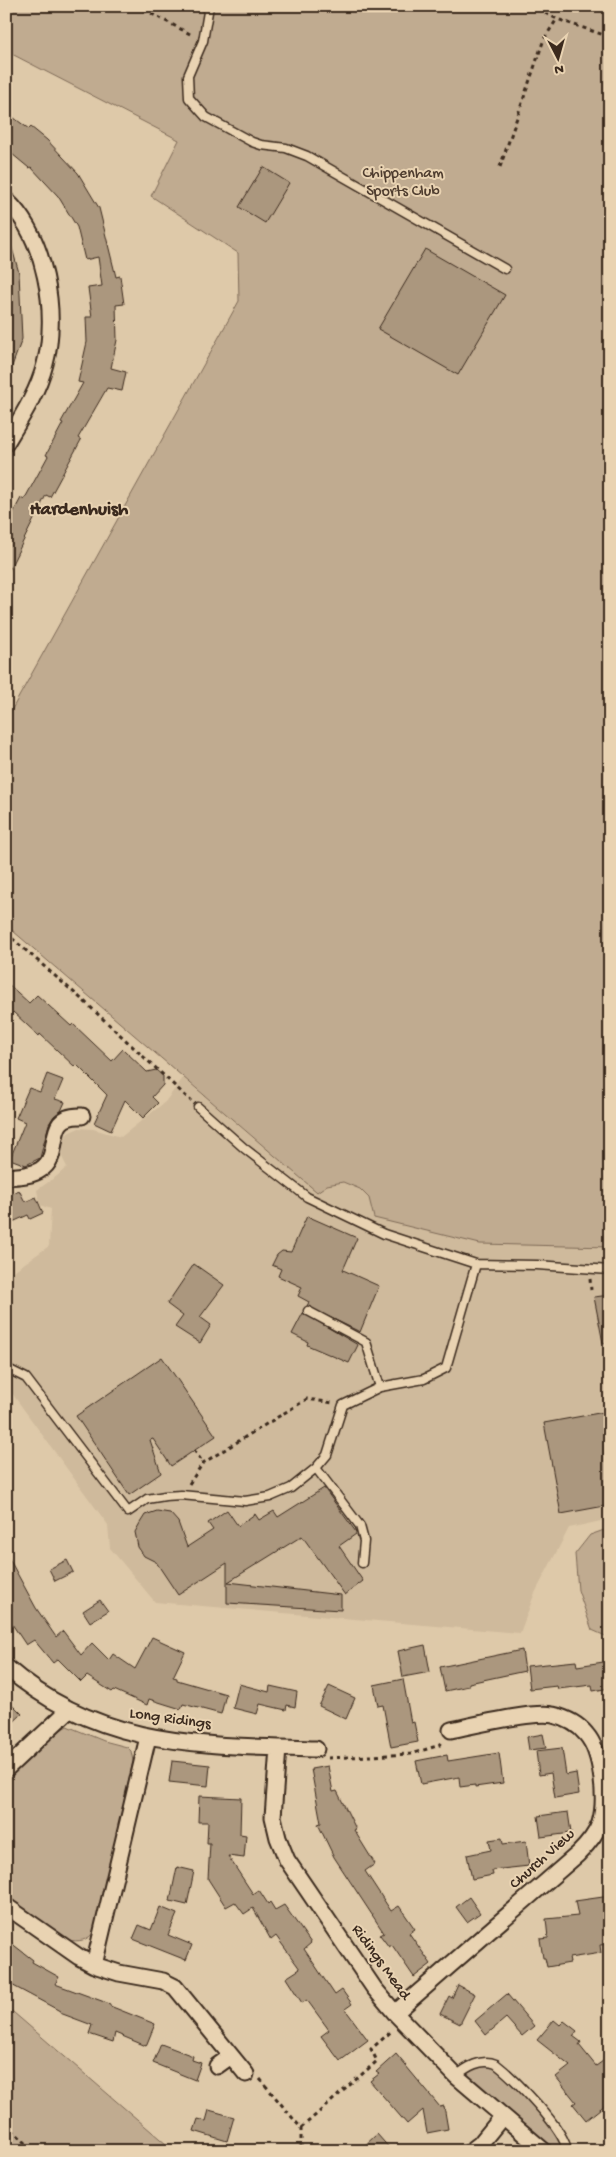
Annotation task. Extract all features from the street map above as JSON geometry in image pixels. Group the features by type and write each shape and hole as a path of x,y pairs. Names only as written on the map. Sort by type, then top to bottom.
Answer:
{"street":[{"path":"6,200 17,210 34,241 41,259 50,310 50,336 46,363 38,384 6,443"},
{"path":"6,1177 30,1174 43,1168 50,1160 56,1132 62,1121 69,1116 82,1116"},
{"name":"Long Ridings","path":"6,1668 49,1700 68,1711 113,1729 180,1742 316,1749"},
{"path":"6,1769 68,1711"},
{"name":"Church View","path":"399,2017 578,1854 594,1836 601,1816 602,1790 595,1748 585,1732 571,1721 551,1715 536,1715 451,1730"},
{"path":"94,1965 148,1737"},
{"name":"Ridings Mead","path":"278,1748 273,1817 278,1838 287,1860 374,1988 399,2017 456,2076 544,2151"},
{"path":"6,1906 79,1957 94,1965 118,1973 163,1981 175,1987 246,2074"},
{"path":"217,2066 231,2056"},
{"path":"471,2151 480,2144 502,2117"}],"lane":[{"path":"209,6 204,42 188,76 189,98 206,117 261,145 286,148 307,156 505,269"},
{"path":"198,1107 244,1148 306,1197 384,1234 476,1264 537,1265 610,1270"},
{"path":"6,1368 26,1378 128,1512 147,1499 181,1494 245,1501 270,1497 291,1488 316,1468 327,1455 343,1405 380,1387 424,1379 446,1368 476,1264"},
{"path":"308,1310 366,1342 380,1387"},
{"path":"316,1468 360,1526 364,1541 362,1563"},
{"path":"456,2076 477,2064 488,2062 496,2064 546,2114 561,2135 567,2151"}],"path":[{"path":"137,6 204,42"},
{"path":"532,6 557,19 610,37"},
{"path":"500,167 544,39 557,19"},
{"path":"6,933 86,1003 198,1107"},
{"path":"181,1494 203,1463 307,1399 343,1405"},
{"path":"194,1450 203,1463"},
{"path":"316,1749 325,1759 410,1754 440,1745"},
{"path":"301,2128 377,2061 371,2049 399,2017"},
{"path":"246,2074 259,2078 301,2128 301,2147 307,2151"},
{"path":"6,2124 34,2151"}],"shaded area":[{"path":"183,1078 317,1192 327,1185 343,1182 360,1188 369,1198 480,1244 610,1247 610,1519 569,1528 534,1595 520,1633 155,1602 110,1548 108,1525 6,1385 8,1275 49,1246 51,1209 40,1205 37,1190 67,1167 61,1155 61,1143 68,1133 79,1128 93,1129 121,1137 165,1102"}],"green space":[{"name":"Chippenham Sports Club","path":"6,6 610,6 610,1247 480,1244 374,1218 369,1198 360,1189 343,1182 327,1185 317,1192 6,925 6,720 239,301 238,253 151,196 179,140 6,51"},
{"path":"610,1528 610,1638 592,1630 578,1590 575,1554 590,1535"},
{"path":"67,1726 104,1741 127,1747 131,1751 133,1761 96,1931 86,1939 79,1941 67,1940 6,1897 6,1779 56,1733"},
{"path":"6,2006 174,2151 6,2151"},
{"path":"487,2065 495,2067 534,2105 552,2127 563,2151 554,2151 467,2076 469,2071"}],"building":[{"path":"6,112 29,129 31,127 47,140 78,173 99,208 116,277 120,276 124,304 116,305 117,340 111,368 126,372 122,391 107,388 78,438 81,440 50,497 46,495 6,576 6,526 21,498 24,500 48,456 46,455 63,423 61,422 83,383 78,382 87,342 86,317 92,317 88,288 102,286 98,257 85,260 77,227 58,196 31,167 29,168 6,149"},
{"path":"263,167 289,183 265,223 239,207"},
{"path":"10,241 19,273 22,339 8,377 6,377 6,242"},
{"path":"425,249 505,295 458,375 378,329"},
{"path":"6,982 29,1003 37,995 71,1026 73,1024 112,1061 123,1049 147,1072 156,1070 163,1076 163,1085 152,1097 158,1103 143,1118 125,1100 111,1131 94,1123 107,1095 77,1065 75,1067 13,1012 6,1020"},
{"path":"47,1074 63,1080 55,1099 65,1102 61,1111 54,1116 49,1124 40,1158 26,1165 10,1159 25,1122 16,1118 29,1088 40,1092"},
{"path":"19,1190 25,1202 36,1197 43,1213 30,1219 28,1215 6,1225 6,1197"},
{"path":"307,1216 357,1238 343,1270 379,1286 360,1332 307,1306 309,1302 298,1296 302,1287 278,1276 281,1269 272,1265 277,1255 282,1251 291,1252"},
{"path":"194,1264 224,1285 200,1317 211,1325 200,1343 175,1327 183,1316 167,1304"},
{"path":"610,1295 610,1342 603,1343 594,1297"},
{"path":"303,1313 358,1345 349,1363 307,1345 308,1342 292,1334"},
{"path":"162,1357 216,1436 171,1466 153,1439 150,1440 161,1473 129,1495 76,1416"},
{"path":"610,1411 610,1505 561,1514 544,1423"},
{"path":"324,1488 356,1532 356,1534 339,1546 363,1581 345,1595 302,1536 228,1582 341,1595 341,1610 227,1603 227,1563 178,1595 156,1562 144,1556 138,1547 135,1532 145,1515 157,1511 170,1513 178,1522 187,1547 213,1530 208,1523 227,1510 238,1526 255,1514 259,1520 274,1511 278,1517"},
{"path":"6,1553 36,1608 56,1637 63,1631 81,1655 92,1643 109,1660 113,1654 135,1669 152,1637 185,1652 173,1677 177,1678 177,1680 226,1694 221,1714 183,1704 181,1709 149,1699 147,1705 114,1690 112,1692 87,1676 81,1682 58,1659 53,1663 34,1640 26,1645 6,1615"},
{"path":"67,1560 73,1572 55,1581 49,1569"},
{"path":"100,1600 108,1611 90,1622 83,1611"},
{"path":"425,1645 430,1672 403,1677 398,1651"},
{"path":"522,1650 525,1671 469,1683 469,1686 445,1691 440,1667"},
{"path":"576,1661 577,1666 610,1661 610,1688 593,1691 592,1685 558,1689 557,1686 530,1689 527,1666"},
{"path":"403,1679 411,1723 414,1722 418,1742 391,1747 383,1705 378,1706 374,1685"},
{"path":"239,1684 269,1692 270,1686 297,1692 295,1707 287,1705 286,1710 260,1704 257,1714 233,1708"},
{"path":"329,1686 355,1698 346,1719 319,1706"},
{"path":"6,1698 22,1714 6,1729"},
{"path":"543,1734 546,1748 529,1750 527,1737"},
{"path":"562,1748 566,1775 576,1773 579,1794 555,1798 551,1773 539,1775 536,1751"},
{"path":"499,1753 503,1783 460,1787 459,1777 421,1784 416,1761 447,1755 448,1761"},
{"path":"172,1761 210,1765 208,1786 169,1782"},
{"path":"328,1766 333,1792 337,1791 356,1829 354,1830 375,1864 365,1871 391,1911 399,1906 415,1929 409,1933 431,1964 414,1977 392,1945 389,1947 380,1935 384,1933 334,1857 318,1824 321,1823 311,1769"},
{"path":"199,1796 241,1798 240,1834 246,1835 244,1858 228,1856 253,1894 259,1890 268,1904 270,1902 275,1910 284,1905 311,1943 304,1949 335,1995 342,1990 352,2004 345,2009 368,2040 340,2061 321,2036 329,2030 307,2000 302,2003 286,1978 300,1969 276,1936 271,1940 253,1908 244,1914 235,1902 226,1907 208,1879 210,1843 207,1843 208,1822 198,1822"},
{"path":"568,1812 571,1833 541,1837 538,1816"},
{"path":"502,1838 503,1844 526,1841 529,1866 492,1870 493,1875 472,1879 467,1855 491,1850 489,1840"},
{"path":"177,1867 194,1871 187,1905 170,1901"},
{"path":"610,1896 610,1944 600,1945 601,1953 569,1958 570,1963 547,1967 545,1958 543,1958 540,1939 548,1938 546,1919 578,1916 575,1901"},
{"path":"469,1897 480,1913 467,1922 456,1907"},
{"path":"160,1907 177,1914 168,1935 192,1945 186,1960 133,1939 139,1925 151,1930"},
{"path":"6,1939 33,1960 32,1962 59,1977 55,1984 110,2004 110,2006 155,2024 146,2046 115,2033 113,2042 89,2034 92,2025 60,2013 60,2011 6,1982"},
{"path":"458,1985 475,1994 460,2024 440,2014 449,1996 452,1998"},
{"path":"507,1994 534,2026 522,2036 506,2018 486,2035 475,2021"},
{"path":"554,2020 560,2025 564,2021 577,2031 573,2036 581,2042 579,2045 596,2066 610,2056 610,2101 586,2120 573,2104 576,2102 556,2077 570,2066 537,2040"},
{"path":"161,2044 193,2056 192,2060 201,2063 195,2080 153,2063"},
{"path":"396,2054 440,2107 444,2106 448,2129 427,2133 423,2110 407,2124 370,2081 379,2074 376,2072"},
{"path":"209,2110 234,2117 227,2141 194,2131 198,2119 206,2121"},
{"path":"377,2134 392,2151 359,2151"}],"district":[{"name":"Hardenhuish","path":"79,510"}]}
